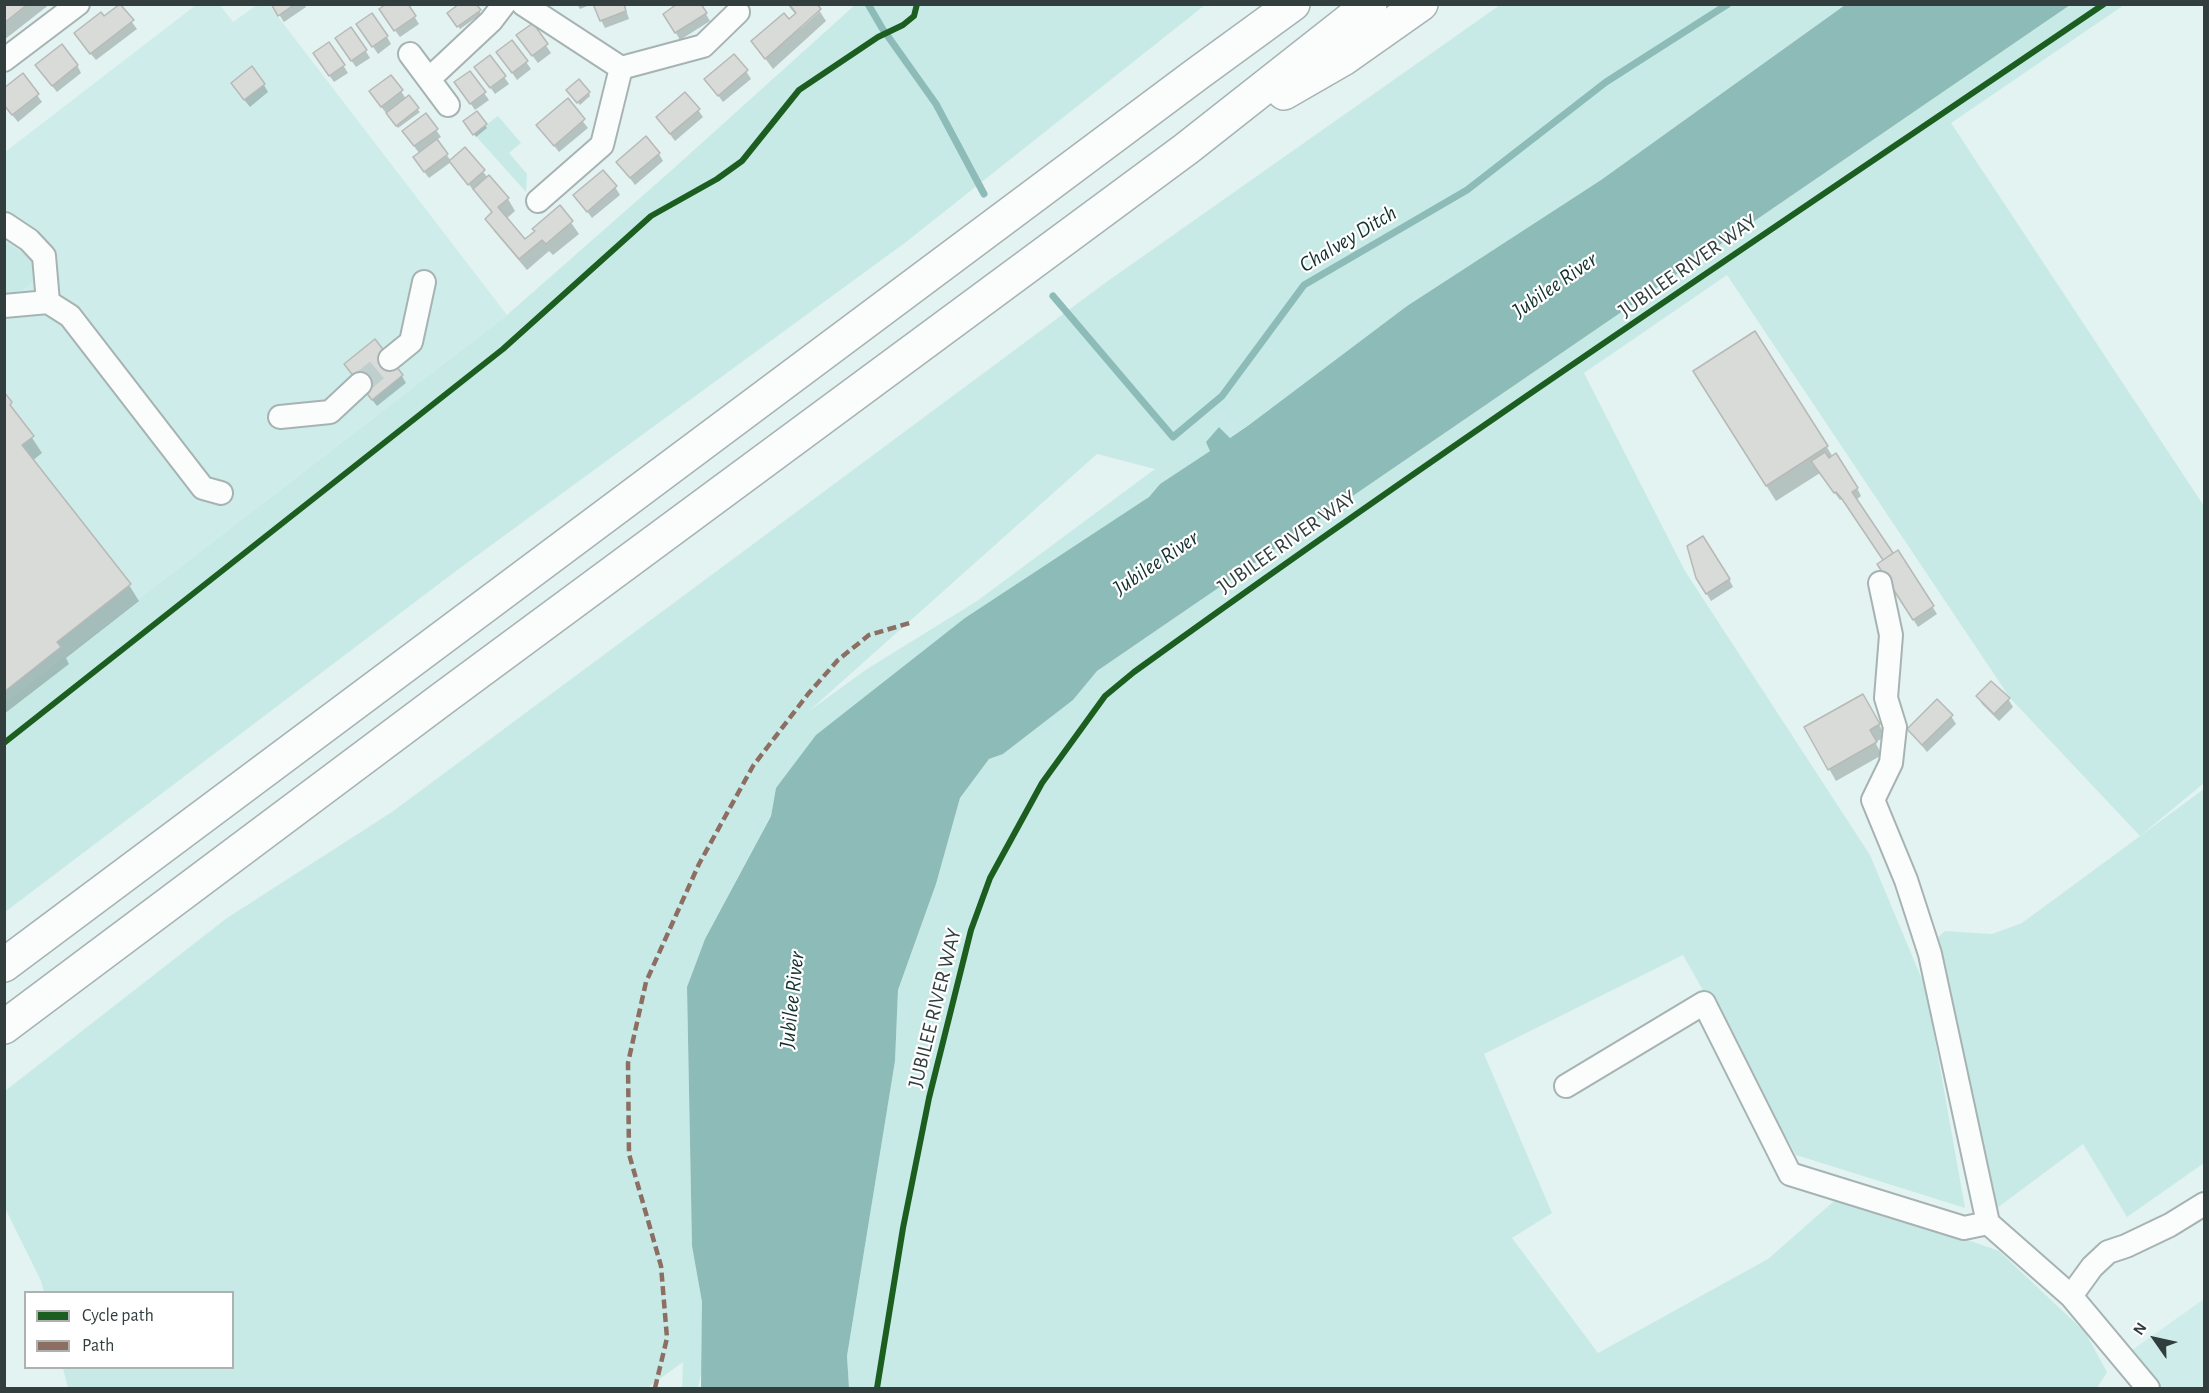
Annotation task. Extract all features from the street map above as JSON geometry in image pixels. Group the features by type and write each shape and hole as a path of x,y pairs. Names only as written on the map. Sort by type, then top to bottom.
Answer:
{"highway":[{"path":"1197,74 1276,4"},
{"path":"4,965 1293,4"},
{"path":"4,1028 470,678 1186,149 1370,4"},
{"path":"1186,149 1343,59 1421,4"}],"street":[{"path":"4,60 78,4"},
{"path":"429,79 491,21 504,4"},
{"path":"523,4 621,68 703,46 738,12"},
{"path":"410,54 448,105"},
{"path":"538,201 602,145 621,68"},
{"path":"4,224 29,240 44,256 48,302"},
{"path":"390,359 411,342 424,282"},
{"path":"4,306 48,302 70,316 203,489 222,493"},
{"path":"280,417 330,412 360,384"},
{"path":"1880,583 1891,635 1886,698 1895,727 1891,763 1873,800 1906,880 1930,954 1988,1223 2071,1296 2148,1389"},
{"path":"1566,1086 1704,1003 1790,1174 1964,1228 1988,1223"},
{"path":"2071,1296 2092,1267 2108,1252 2170,1225 2205,1204"}],"shaded area":[{"path":"856,4 1205,5 906,242 460,568 5,912 5,702 507,315"},
{"path":"196,5 220,5 233,22 257,5 269,5 507,315 5,702 5,152"},
{"path":"1500,5 1845,5 1601,180 1407,306 1249,425 1229,438 1219,427 1210,451 1160,484 1149,497 1070,550 776,788 771,815 705,939 687,987 692,1246 702,1302 702,1369 698,1388 682,1388 683,1362 647,1388 68,1388 63,1369 234,1369 234,1291 44,1291 5,1208 5,1091 227,918 392,812 1105,283","holes":["1097,454 1155,469 977,601 867,669 809,711"]},
{"path":"2070,5 2124,5 1951,123 2204,506 2204,783 2140,836 2010,698 1727,275 1584,373 1685,571 1870,855 1926,989 1965,1208 1796,1155 1683,955 1484,1054 1552,1213 1512,1238 1598,1353 1768,1259 1841,1195 1999,1251 2085,1332 2107,1372 2097,1388 849,1388 847,1356 895,1061 898,990 936,884 960,798 989,759 1003,754 1073,700 1097,671"},
{"path":"498,116 521,143 509,153 527,174 526,192 474,134"},
{"path":"8,244 32,259 37,272 32,282 25,288 5,293 4,245"},
{"path":"2204,789 2204,1163 2127,1217 2083,1144 1993,1211 1937,938 1945,931 1992,934 2022,923"},
{"path":"2204,1299 2204,1388 2161,1388 2128,1353"}],"water":[{"name":"Jubilee River","path":"1845,5 2070,5 1097,671 1073,700 1003,754 989,759 960,798 936,884 898,990 895,1061 847,1356 849,1388 701,1388 702,1302 692,1246 687,987 705,939 771,816 776,788 816,735 965,618 1149,497 1160,484 1210,451 1206,442 1219,427 1230,438 1407,306 1601,180"}],"building":[{"path":"4,4 28,4 4,23"},
{"path":"120,4 134,20 90,54 74,33 101,12 104,16"},
{"path":"271,4 295,4 278,16"},
{"path":"386,4 408,4 416,16 394,31 379,9"},
{"path":"459,4 476,4 481,10 457,27 447,13"},
{"path":"593,4 624,4 626,11 600,21"},
{"path":"677,4 701,4 707,13 675,33 663,14"},
{"path":"789,4 817,4 821,9 765,59 751,41 784,13 789,19 796,13"},
{"path":"372,13 388,36 372,47 356,24"},
{"path":"533,23 548,44 532,56 516,35"},
{"path":"351,27 367,50 351,61 335,38"},
{"path":"512,40 528,61 512,73 496,52"},
{"path":"329,42 345,65 329,76 313,53"},
{"path":"62,44 78,65 52,86 35,65"},
{"path":"734,54 748,70 718,96 704,79"},
{"path":"490,55 506,76 490,88 474,67"},
{"path":"252,66 265,84 244,100 231,83"},
{"path":"470,71 486,92 470,104 454,82"},
{"path":"23,73 39,94 12,115 4,105 4,88"},
{"path":"391,75 403,90 381,107 369,91"},
{"path":"579,79 590,92 577,103 566,90"},
{"path":"685,92 700,109 670,134 656,117"},
{"path":"409,95 419,108 396,126 386,113"},
{"path":"568,98 585,119 554,146 536,125"},
{"path":"477,111 487,124 473,135 463,121"},
{"path":"426,113 438,129 414,146 402,131"},
{"path":"646,136 660,153 630,178 616,162"},
{"path":"437,139 448,154 424,172 413,157"},
{"path":"465,147 485,170 468,185 449,161"},
{"path":"603,170 617,186 587,212 573,195"},
{"path":"489,175 509,198 498,207 525,239 535,231 532,229 560,205 573,221 546,244 542,240 519,259 485,219 492,212 473,189"},
{"path":"1755,331 1828,446 1766,486 1693,371"},
{"path":"375,339 403,375 372,400 344,364"},
{"path":"4,392 12,402 10,405 34,436 22,445 131,584 57,642 61,647 4,692"},
{"path":"1825,452 1829,458 1836,453 1858,488 1852,492 1893,553 1883,560 1842,499 1836,492 1834,493 1811,461"},
{"path":"1703,536 1730,579 1706,594 1696,578 1687,546"},
{"path":"1898,550 1934,606 1913,620 1877,564"},
{"path":"1991,681 2010,698 1994,714 1976,696"},
{"path":"1863,694 1880,724 1870,730 1877,742 1828,770 1804,727"},
{"path":"1937,699 1953,715 1922,745 1907,729"}],"waterway":[{"name":"Chalvey Ditch","path":"868,4 882,28 936,104 984,194"},
{"name":"Chalvey Ditch","path":"1053,296 1173,437 1222,396 1304,285 1467,190 1606,82 1728,4"}],"tunnel":[{"path":"360,384 390,359"}],"marked path":[{"path":"655,1388 667,1338 661,1266 629,1154 628,1063 646,982 699,864 753,766 808,694 838,660 869,635 913,622"}],"cycle path":[{"path":"4,743 503,349 651,216 717,179 742,161 799,90 878,37 903,25 914,16 917,4"},
{"name":"JUBILEE RIVER WAY","path":"877,1388 903,1228 929,1098 971,930 990,878 1042,783 1105,696 1134,672 1254,586 1495,418 2104,4"}]}
